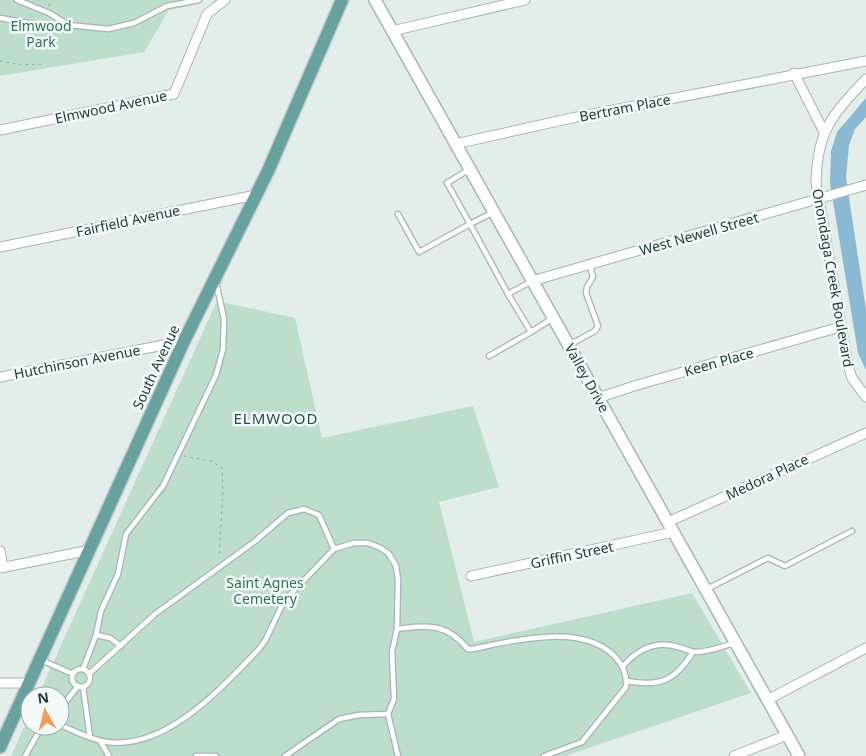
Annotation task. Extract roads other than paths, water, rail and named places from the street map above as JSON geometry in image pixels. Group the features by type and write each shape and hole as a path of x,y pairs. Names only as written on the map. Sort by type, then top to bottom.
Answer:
{"main road":[{"name":"South Avenue","path":"0,747 184,341 256,195 342,0"},
{"name":"Valley Drive","path":"375,0 799,756"}],"street":[{"name":"Elmwood Avenue","path":"0,130 174,94 207,14 215,3 225,0"},
{"path":"392,31 525,0"},
{"name":"Bertram Place","path":"455,144 794,73 866,60"},
{"path":"794,73 824,132"},
{"name":"Onondaga Creek Boulevard","path":"866,79 832,117 824,132 816,165 818,199 840,326 852,378 866,397"},
{"name":"West Newell Street","path":"532,281 866,185"},
{"name":"Fairfield Avenue","path":"0,247 256,195"},
{"name":"Keen Place","path":"598,398 840,326"},
{"name":"Hutchinson Avenue","path":"0,377 184,341"},
{"name":"Medora Place","path":"670,527 866,433"},
{"name":"Griffin Street","path":"471,576 670,527"},
{"path":"0,551 2,568 90,550"},
{"path":"767,700 866,648"},
{"path":"0,684 28,684"},
{"path":"734,756 787,735"}],"lane":[{"path":"18,0 49,13 69,25"},
{"path":"0,18 51,26 69,25 108,29 134,23 167,6 199,0"},
{"path":"470,169 447,183 531,332"},
{"path":"398,214 419,252 494,212"},
{"path":"568,345 595,331 598,326 586,293 593,277 590,265"},
{"path":"83,669 96,635 100,610 118,574 126,534 162,486 216,375 223,349 222,305 215,279"},
{"path":"508,294 532,281"},
{"path":"489,356 553,318"},
{"path":"89,674 122,646 154,614 254,542 288,513 304,509 319,515 334,550"},
{"path":"706,590 768,558 786,566 852,531"},
{"path":"70,729 100,741 116,743 156,733 178,723 197,710 259,649 266,639 284,601 334,550 354,543 368,543 389,554 396,566 398,580 398,628 392,652 394,699 388,714 398,756"},
{"path":"398,628 436,627 449,630 468,649 529,640 574,637 604,647 623,666 627,680 626,687 582,742 544,756"},
{"path":"96,635 110,638 122,646"},
{"path":"623,666 638,652 649,646 663,644 693,652 705,651 735,642"},
{"path":"627,680 650,683 670,679 681,671 693,652"},
{"path":"39,660 73,674"},
{"path":"70,698 80,687 90,681 89,674 83,669 77,670 73,674 72,680 80,687 90,737"},
{"path":"286,756 339,720 359,715 388,714"},
{"path":"25,756 36,736"},
{"path":"100,741 109,756"},
{"path":"196,756 216,756"}],"water":[{"path":"866,98 866,117 855,129 849,145 846,178 866,310 866,370 858,353 830,183 831,151 837,132"}],"district":[{"name":"ELMWOOD","path":"276,419"}],"park label":[{"name":"Elmwood Park","path":"41,34"},
{"name":"Saint Agnes Cemetery","path":"265,592"}]}
